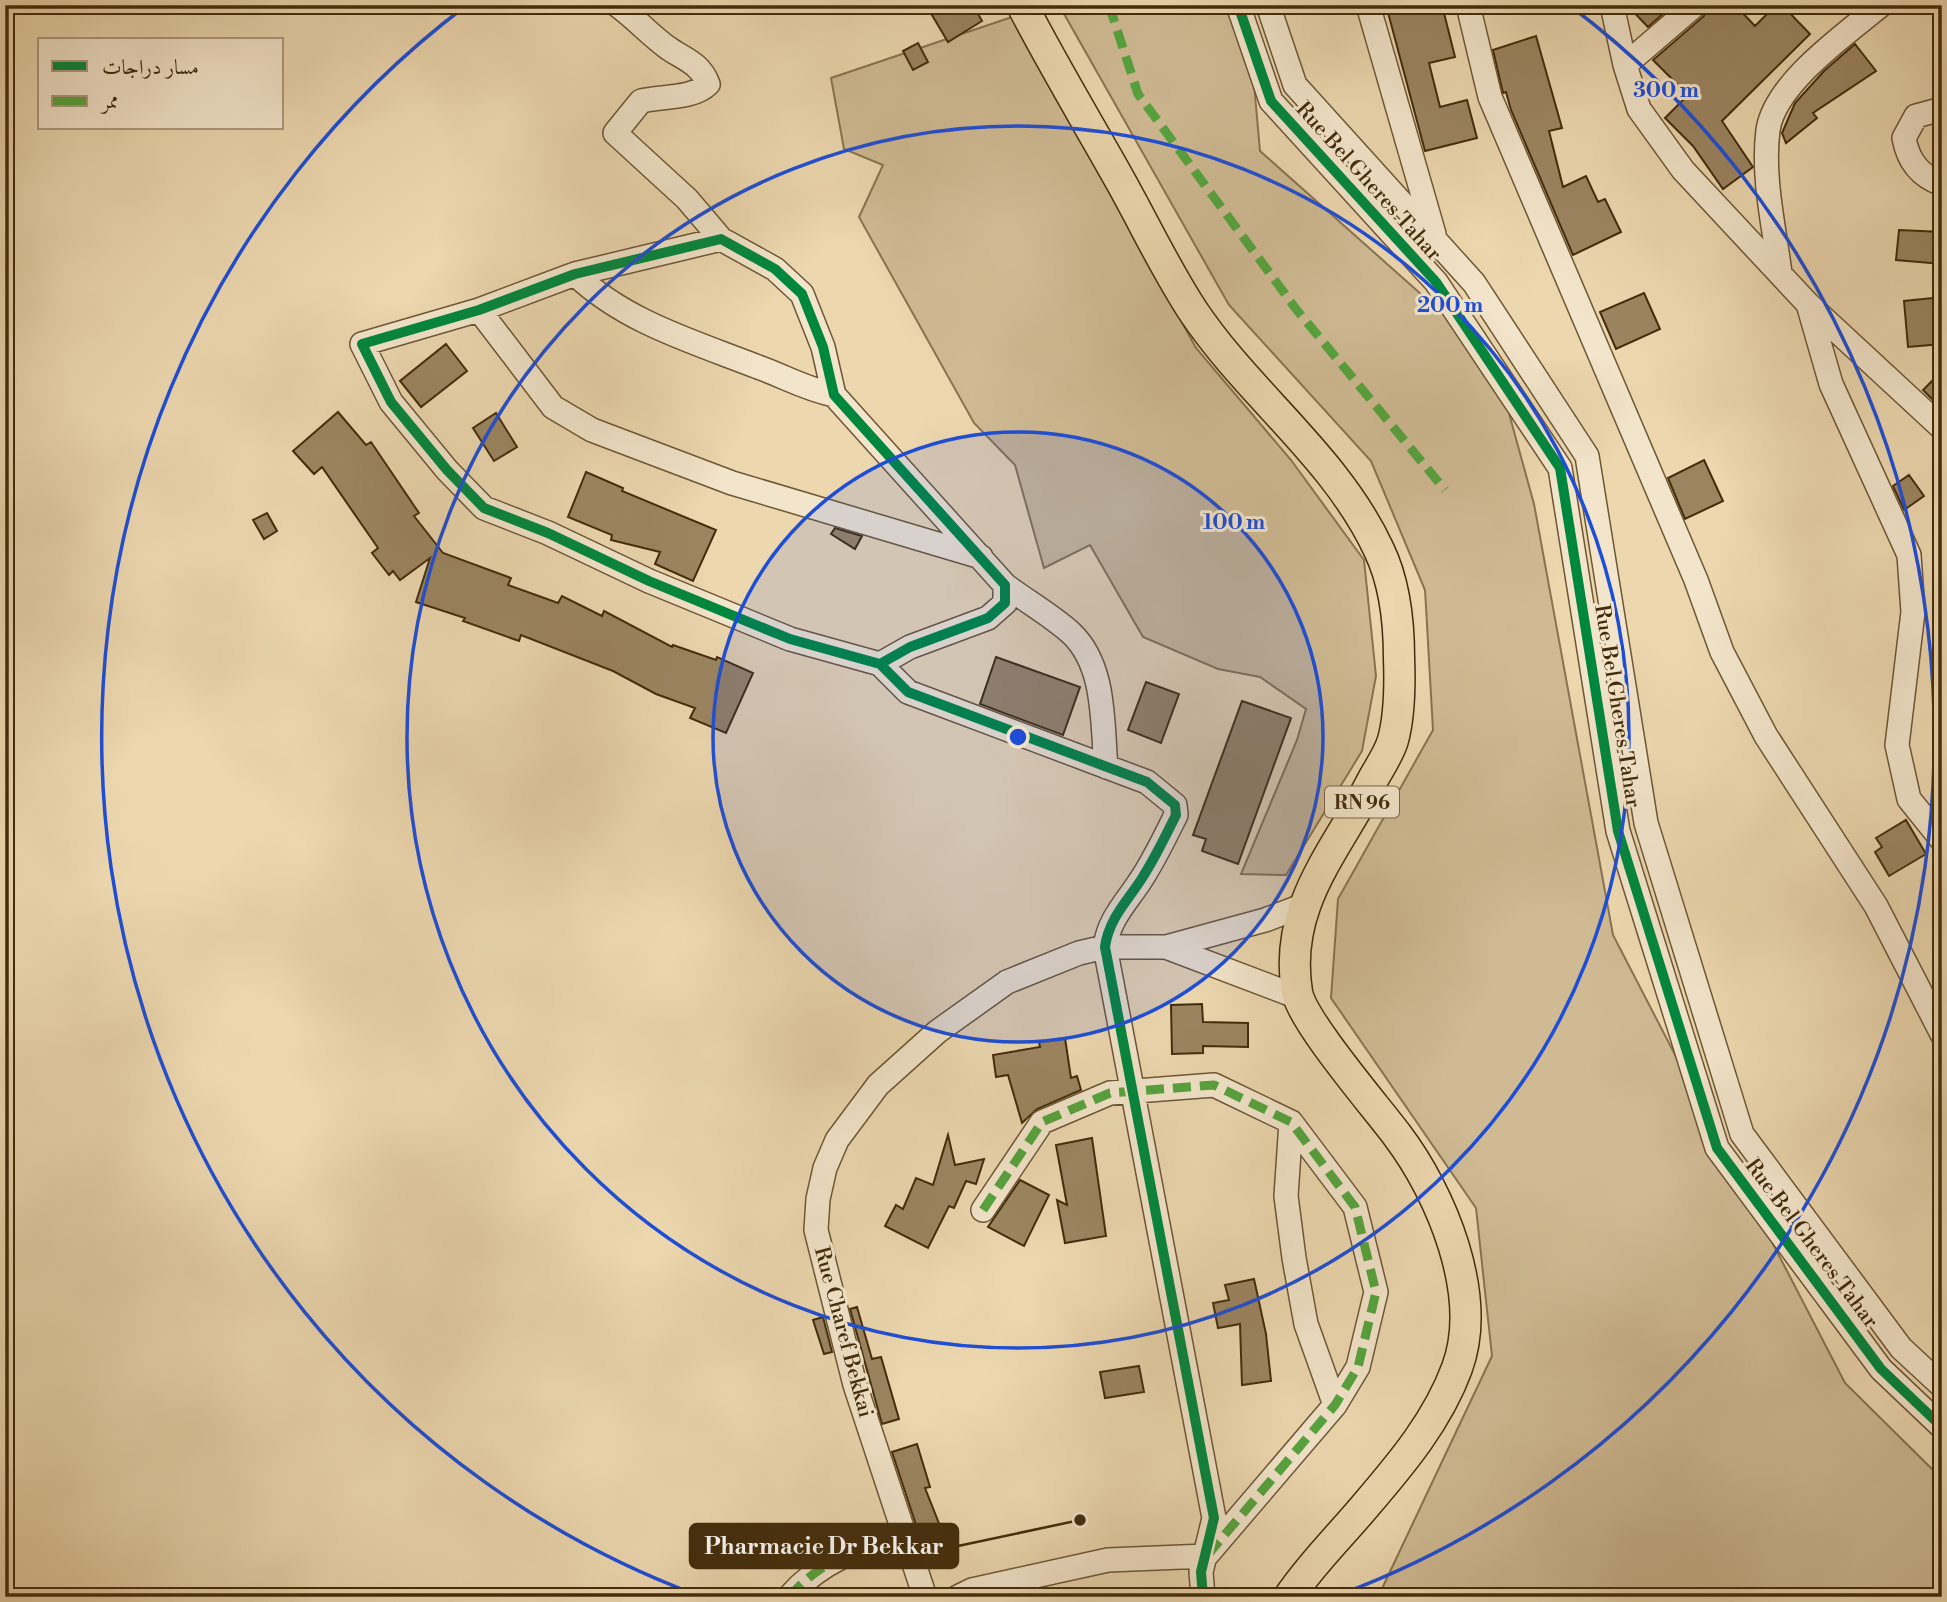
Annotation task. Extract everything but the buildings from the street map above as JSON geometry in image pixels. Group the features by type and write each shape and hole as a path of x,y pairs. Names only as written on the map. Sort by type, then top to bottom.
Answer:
{"main road":[{"name":"RN 96","path":"1023,5 1192,309 1231,364 1328,470 1358,512 1382,553 1395,605 1399,699 1392,743 1302,906 1295,953 1298,997 1319,1032 1413,1156 1433,1194 1459,1266 1464,1296 1459,1364 1432,1422 1289,1597"}],"street":[{"path":"617,5 668,47 690,60 704,73 708,84 702,90 641,101 615,133 687,199 721,239 775,269 802,294 823,347 834,395 1005,585 1072,634 1087,656 1098,684 1106,767"},
{"name":"Rue Bel Gheres Tahar","path":"1238,5 1271,101 1436,282 1560,468 1618,831 1717,1148 1881,1369 1942,1427"},
{"name":"Rue Bel Gheres Tahar","path":"1268,5 1295,85 1474,283 1587,456 1646,823 1742,1133 1901,1348 1942,1386"},
{"path":"1368,5 1436,240 1436,282"},
{"path":"1468,5 1490,97 1696,580 1722,652 1766,736 1876,906 1942,1034"},
{"path":"1612,5 1625,65 1639,109 1683,170 1808,304 1942,428"},
{"path":"1625,65 1695,5"},
{"path":"1780,273 1766,170 1769,127 1790,84 1825,50 1881,5"},
{"path":"1942,109 1916,116 1904,138 1908,159 1930,180 1942,184"},
{"path":"721,239 575,274 479,310 362,344 391,402 447,470 484,508 548,533 649,581 790,639 880,664 908,692 1147,782 1175,805 1176,815 1144,876 1107,929 1105,947 1214,1518 1198,1562 1203,1597"},
{"path":"575,274 592,290 652,326 761,368 803,388 834,395"},
{"path":"1808,304 1830,384 1909,555 1913,612 1897,745 1909,799 1942,840"},
{"path":"479,310 553,407 592,430 732,482 981,557"},
{"path":"880,664 910,647 988,618 1005,603 1005,585"},
{"path":"1182,946 1302,906"},
{"name":"Rue Charef Bekkai","path":"925,1597 855,1385 816,1230 818,1199 825,1168 837,1140 878,1085 937,1032 1007,982 1056,960 1105,947 1182,946 1298,997"},
{"path":"983,1210 1042,1122 1110,1093 1133,1089 1214,1085 1291,1122 1355,1207 1376,1292 1358,1367 1335,1405 1198,1562"},
{"path":"1291,1122 1286,1196 1294,1258 1306,1324 1335,1405"},
{"path":"1214,1518 1242,1511"},
{"path":"789,1597 806,1578 845,1552 905,1533"},
{"path":"958,1597 972,1590 1108,1560 1198,1562"}],"shaded area":[{"path":"1059,5 1247,5 1260,151 1494,359 1534,504 1613,935 1845,1383 1942,1479 1942,1597 1378,1597 1492,1356 1476,1208 1331,998 1338,899 1433,730 1425,590 1371,461 1229,305"},
{"path":"1012,17 1196,348 1291,460 1364,560 1376,676 1362,751 1286,875 1241,874 1297,740 1306,709 1260,677 1218,669 1143,637 1090,545 1044,568 1015,465 974,423 859,217 883,165 844,149 831,78"}],"marked path":[{"path":"1109,5 1138,94 1296,309 1445,490"},
{"path":"983,1210 1042,1122 1110,1093 1214,1085 1291,1122 1355,1207 1376,1292 1358,1367 1335,1405 1210,1552"},
{"path":"789,1597 801,1584 828,1564 857,1550 905,1533"}],"cycle path":[{"path":"1238,5 1271,101 1436,282 1560,468 1618,831 1717,1148 1881,1369 1942,1427"},
{"path":"880,664 910,647 988,618 1005,603 1005,585 834,395 823,347 802,294 775,269 721,239 575,274 479,310 362,344 391,402 447,470 484,508 548,533 649,581 790,639 880,664 908,692 1147,782 1175,805 1176,815 1148,868 1115,918 1105,947 1214,1518 1201,1572 1203,1597"}],"place":[{"name":"Pharmacie Dr Bekkar","path":"1080,1520"}]}
